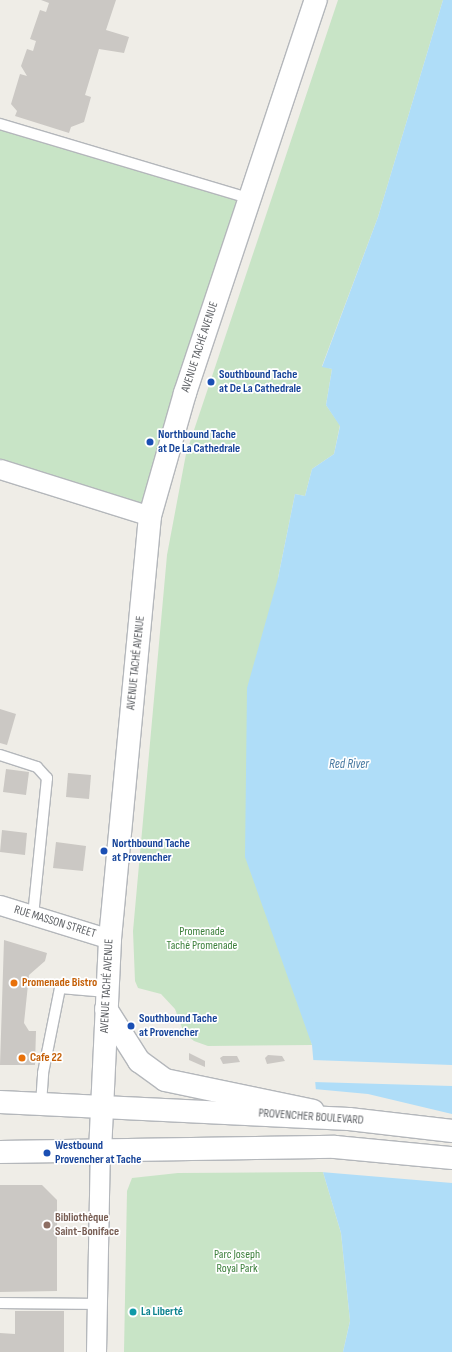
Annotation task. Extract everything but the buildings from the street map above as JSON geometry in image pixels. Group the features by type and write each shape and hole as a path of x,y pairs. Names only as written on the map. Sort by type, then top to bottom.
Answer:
{"street":[{"name":"AVENUE TACHÉ AVENUE","path":"96,1352 100,1152 106,1000 110,939 150,516 185,393 316,0"},
{"path":"0,469 150,516"},
{"name":"RUE MASSON STREET","path":"0,905 110,939"},
{"path":"106,1000 139,1061 165,1080 350,1118"},
{"name":"PROVENCHER BOULEVARD","path":"0,1102 102,1107 169,1108 350,1118 452,1131"},
{"path":"0,1152 175,1151 335,1147 452,1158"}],"lane":[{"path":"0,124 249,198"},
{"path":"0,755 37,767 47,778 33,915"},
{"path":"41,1104 43,1073 60,988 106,1000"},
{"path":"0,1302 97,1304"}],"green space":[{"name":"Promenade Taché Promenade","path":"338,0 443,0 378,217 322,366 332,369 326,405 340,425 334,454 312,469 305,496 295,494 278,578 308,1030 312,1045 208,1046 194,1041 184,1033 175,1009 161,994 138,988 135,981 133,931 167,555 186,454"},
{"path":"0,124 249,198 150,516 0,469"},
{"name":"Parc Joseph Royal Park","path":"323,1172 341,1233 350,1321 343,1352 124,1352 127,1191 132,1178 178,1173"}],"water":[{"name":"Red River","path":"443,0 452,0 452,1352 343,1352 350,1321 341,1233 323,1172 312,1045 245,857 247,688 278,578 295,494 305,496 312,469 334,454 340,426 326,405 332,369 322,367 378,217"}],"pier":[{"path":"312,1060 452,1065 452,1086 313,1082"},
{"path":"314,1089 368,1094 452,1114 452,1183 321,1172"}],"place":[{"name":"Southbound Tache at De La Cathedrale","path":"211,382"},
{"name":"Northbound Tache at De La Cathedrale","path":"150,442"},
{"name":"Northbound Tache at Provencher","path":"104,851"},
{"name":"Promenade Bistro","path":"14,983"},
{"name":"Southbound Tache at Provencher","path":"131,1026"},
{"name":"Cafe 22","path":"22,1058"},
{"name":"Westbound Provencher at Tache","path":"47,1153"},
{"name":"Bibliothèque Saint-Boniface","path":"47,1225"},
{"name":"La Liberté","path":"133,1312"}]}
